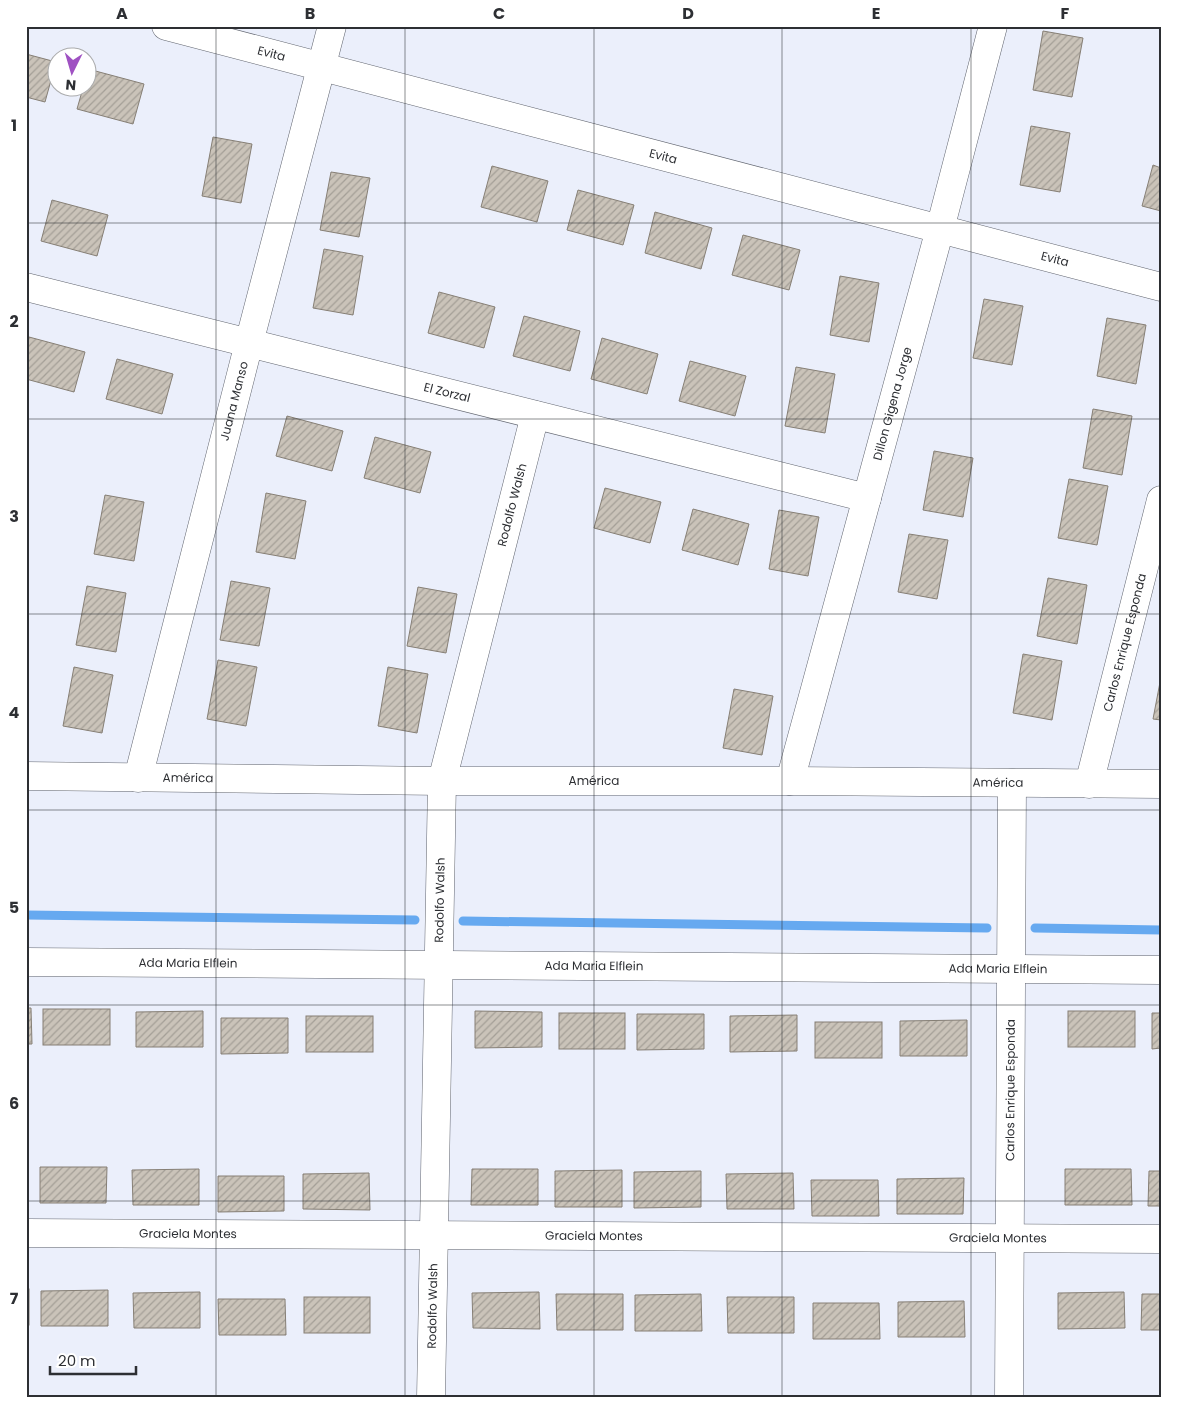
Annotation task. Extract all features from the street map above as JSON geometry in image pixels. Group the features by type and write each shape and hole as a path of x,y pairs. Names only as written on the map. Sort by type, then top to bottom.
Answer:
{"street":[{"name":"Evita","path":"166,26 1161,287"},
{"name":"Juana Manso","path":"138,778 332,26"},
{"name":"Dillon Gigena Jorge","path":"790,781 940,229 993,26"},
{"name":"El Zorzal","path":"26,287 867,498"},
{"name":"Rodolfo Walsh","path":"431,1398 442,782 535,415"},
{"name":"Carlos Enrique Esponda","path":"1090,784 1161,500"},
{"name":"América","path":"26,776 442,782 790,781 1161,784"},
{"name":"Carlos Enrique Esponda","path":"1009,1398 1012,783"},
{"name":"Ada Maria Elflein","path":"26,962 1161,970"},
{"name":"Graciela Montes","path":"26,1233 1161,1239"}],"building":[{"path":"1043,31 1083,38 1072,97 1033,90"},
{"path":"26,54 48,60 48,91 45,102 26,97"},
{"path":"98,72 144,84 133,124 77,109 80,98 98,98"},
{"path":"1031,126 1070,133 1060,192 1020,185"},
{"path":"213,137 252,144 241,203 202,196"},
{"path":"1153,165 1161,168 1161,211 1142,206"},
{"path":"492,166 548,181 537,222 481,207"},
{"path":"331,172 370,178 359,237 320,230"},
{"path":"578,190 634,205 623,245 567,230"},
{"path":"52,200 108,215 97,256 41,241"},
{"path":"655,212 712,228 701,269 645,253"},
{"path":"743,235 800,250 789,290 732,275"},
{"path":"324,249 363,256 353,315 313,308"},
{"path":"840,276 879,283 869,342 830,335"},
{"path":"439,292 495,307 484,348 428,333"},
{"path":"984,299 1023,306 1012,365 973,358"},
{"path":"524,316 580,331 570,371 513,356"},
{"path":"1107,318 1146,325 1136,384 1097,376"},
{"path":"29,337 85,352 74,392 26,379 26,347"},
{"path":"602,338 658,354 647,394 591,379"},
{"path":"117,359 173,374 162,414 106,399"},
{"path":"690,361 746,376 735,416 679,401"},
{"path":"796,367 835,374 825,433 785,426"},
{"path":"1093,409 1132,416 1122,475 1083,468"},
{"path":"287,416 343,431 332,471 276,456"},
{"path":"375,437 431,452 420,493 364,478"},
{"path":"934,451 973,458 963,517 923,510"},
{"path":"1069,479 1108,486 1097,545 1058,538"},
{"path":"605,488 661,502 650,543 594,528"},
{"path":"266,493 306,501 295,559 256,552"},
{"path":"105,495 144,502 134,561 94,554"},
{"path":"693,509 749,524 738,565 682,550"},
{"path":"779,510 819,517 808,576 769,569"},
{"path":"909,534 948,540 937,599 898,592"},
{"path":"1048,578 1087,585 1077,644 1037,636"},
{"path":"231,581 270,588 259,646 220,640"},
{"path":"87,586 126,593 116,652 76,645"},
{"path":"418,587 457,594 446,653 407,646"},
{"path":"1023,654 1062,661 1052,720 1013,713"},
{"path":"218,660 257,667 246,726 207,719"},
{"path":"74,667 113,675 102,733 63,726"},
{"path":"388,667 428,674 417,733 378,726"},
{"path":"1161,677 1161,720 1153,719"},
{"path":"734,689 773,696 762,755 723,748"},
{"path":"26,1008 31,1008 32,1044 26,1044"},
{"path":"43,1009 110,1009 110,1045 43,1045"},
{"path":"203,1011 203,1047 136,1047 136,1012"},
{"path":"475,1011 542,1012 542,1047 475,1048"},
{"path":"1068,1011 1135,1011 1135,1047 1068,1047"},
{"path":"559,1013 625,1013 625,1049 559,1049"},
{"path":"1152,1013 1161,1013 1161,1048 1152,1049"},
{"path":"637,1014 704,1014 704,1049 637,1050"},
{"path":"797,1015 797,1051 730,1052 730,1016"},
{"path":"306,1016 373,1016 373,1052 306,1052"},
{"path":"221,1018 288,1018 288,1053 221,1054"},
{"path":"967,1020 967,1056 900,1056 900,1021"},
{"path":"815,1022 882,1022 882,1058 815,1058"},
{"path":"26,1166 28,1166 28,1202 26,1202"},
{"path":"40,1167 107,1167 106,1203 40,1203"},
{"path":"199,1169 199,1205 133,1205 132,1170"},
{"path":"472,1169 538,1169 538,1205 471,1205"},
{"path":"1065,1169 1131,1169 1132,1205 1065,1205"},
{"path":"622,1170 622,1207 555,1207 555,1171"},
{"path":"701,1171 701,1207 634,1208 634,1172"},
{"path":"1149,1171 1161,1171 1161,1206 1148,1206"},
{"path":"369,1173 370,1210 303,1209 303,1174"},
{"path":"793,1173 794,1209 727,1209 726,1174"},
{"path":"218,1176 284,1176 284,1211 218,1212"},
{"path":"964,1178 963,1214 897,1214 897,1179"},
{"path":"811,1180 878,1180 879,1216 812,1216"},
{"path":"26,1289 29,1289 29,1325 26,1325"},
{"path":"108,1290 108,1326 41,1326 41,1291"},
{"path":"200,1292 200,1328 134,1328 133,1293"},
{"path":"539,1292 540,1329 473,1328 472,1293"},
{"path":"1124,1292 1125,1328 1058,1329 1058,1293"},
{"path":"556,1294 623,1294 623,1330 557,1330"},
{"path":"701,1294 702,1331 635,1331 635,1295"},
{"path":"1142,1294 1161,1294 1161,1330 1141,1330"},
{"path":"304,1297 370,1297 370,1333 304,1333"},
{"path":"727,1297 794,1297 794,1333 728,1333"},
{"path":"218,1299 285,1299 286,1335 219,1335"},
{"path":"964,1301 965,1337 898,1337 898,1302"},
{"path":"813,1303 879,1303 880,1339 813,1339"}],"waterway":[{"path":"26,915 415,920"},
{"path":"463,921 987,928"},
{"path":"1035,928 1161,930"}]}
